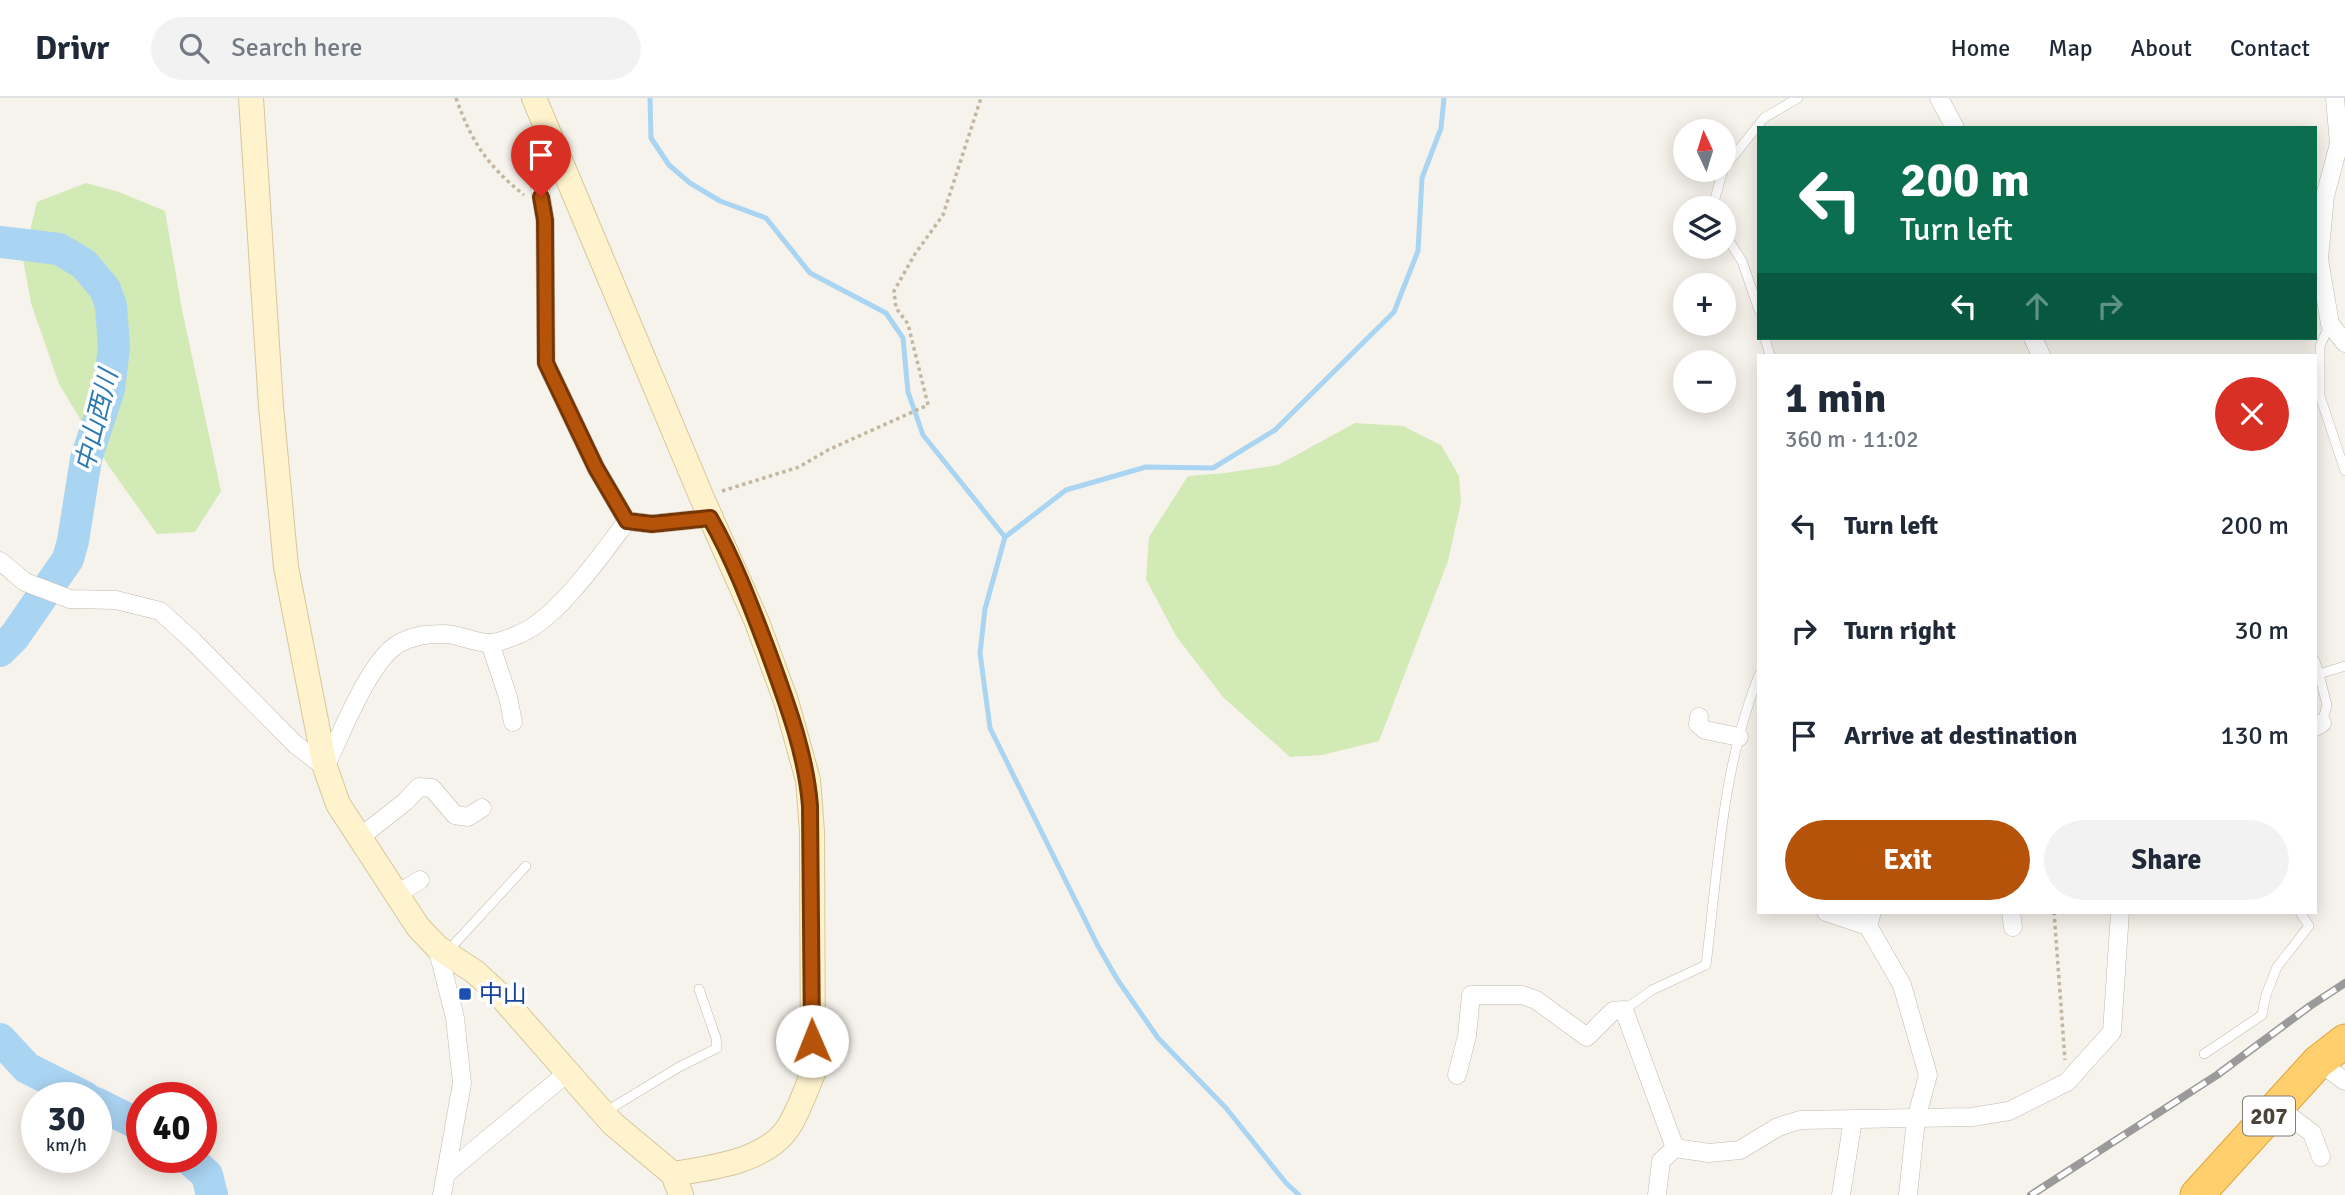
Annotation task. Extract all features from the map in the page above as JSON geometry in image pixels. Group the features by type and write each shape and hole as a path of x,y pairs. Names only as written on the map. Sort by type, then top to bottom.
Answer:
{"highway":[{"name":"207","path":"2197,1195 2318,1062 2345,1041"}],"street":[{"path":"251,98 270,393 286,567 325,767 338,804 418,927 441,950 475,972 498,993 603,1113 677,1185 759,1153 786,1131 813,1073 812,832 808,780 786,701 757,622 706,508 534,98"},
{"path":"1939,98 1954,126"},
{"path":"2335,98 2339,144 2325,196 2319,259 2330,324 2345,343"},
{"path":"548,135 534,152 545,220 546,363 596,468 627,521"},
{"path":"627,521 652,524 706,508"},
{"path":"325,767 368,680 381,659 397,644 421,634 456,634 490,643 520,635 553,610 585,576 627,521"},
{"path":"0,561 25,582 70,598 116,600 160,611 296,745 325,767"},
{"path":"490,643 508,697 513,722"},
{"path":"1699,717 1698,724 1705,730 1739,737"},
{"path":"359,838 405,802 417,781 432,788 455,815 468,817 482,808"},
{"path":"397,894 420,880"},
{"path":"1839,914 1870,919 1902,985 1928,1075 1916,1119 1908,1195"},
{"path":"1675,1148 1709,1153 1740,1150 1778,1127 1800,1120 1972,1117 2009,1111 2067,1082 2112,1032 2120,914"},
{"path":"441,950 455,1018 462,1083 442,1195"},
{"path":"1457,1075 1467,1036 1471,995 1522,995 1536,1000 1587,1037 1613,1011 1624,1010 1675,1148"},
{"path":"2318,1062 2345,1081"},
{"path":"447,1173 567,1073"},
{"path":"2277,1107 2312,1133 2321,1157"},
{"path":"1841,1195 1853,1120"},
{"path":"1657,1195 1661,1161 1675,1148"}],"lane":[{"path":"1758,126 1764,118 1798,98"},
{"path":"1736,153 1757,127"},
{"path":"1736,252 1742,261 1757,304"},
{"path":"2330,324 2320,346 2320,396 2345,471"},
{"path":"2319,674 2345,666"},
{"path":"2317,668 2327,705 2319,725"},
{"path":"1624,1010 1652,990 1706,965 1728,780 1748,701 1757,680"},
{"path":"441,950 527,866"},
{"path":"2204,1054 2262,1015 2266,995 2277,967 2309,926 2301,914"},
{"path":"603,1113 679,1067 717,1048 699,989"}],"path":[{"path":"456,98 464,121 480,151 501,176 524,195 530,218 545,220"},
{"path":"706,508 928,405 908,324 896,308 894,291 915,254 943,215 981,98"},
{"path":"2054,914 2067,1082"}],"green space":[{"path":"86,183 119,192 165,211 182,310 221,491 195,532 157,534 108,465 59,384 31,303 23,259 37,202"},
{"path":"1355,423 1403,426 1441,445 1459,476 1461,502 1448,561 1379,741 1322,755 1290,757 1223,697 1176,636 1146,579 1149,537 1188,476 1278,465"}],"waterway":[{"path":"650,98 651,138 669,165 690,183 720,201 766,218 810,273 886,313 903,338 908,392 923,435 1005,537"},
{"path":"1299,1195 1286,1183 1226,1108 1158,1038 1117,979 1098,946 990,728 980,653 985,609 1005,537 1066,490 1146,467 1213,468 1275,430 1394,312 1418,251 1422,178 1441,128 1444,98"},
{"name":"中山西川","path":"0,242 59,249 84,264 105,289 111,306 114,347 109,389 86,459 68,559 14,637 0,651"},
{"name":"中山西川","path":"0,1039 27,1068 55,1082"},
{"name":"中山西川","path":"112,1111 126,1118"},
{"name":"中山西川","path":"205,1173 212,1195"}],"railway":[{"path":"2031,1195 2217,1075 2345,983"}],"place":[{"name":"中山","path":"465,994"}],"route":[{"path":"541,197 545,220 546,363 596,468 627,521 652,524 710,518 720,535 757,622 786,701 808,780 812,832 812,1041"}]}
